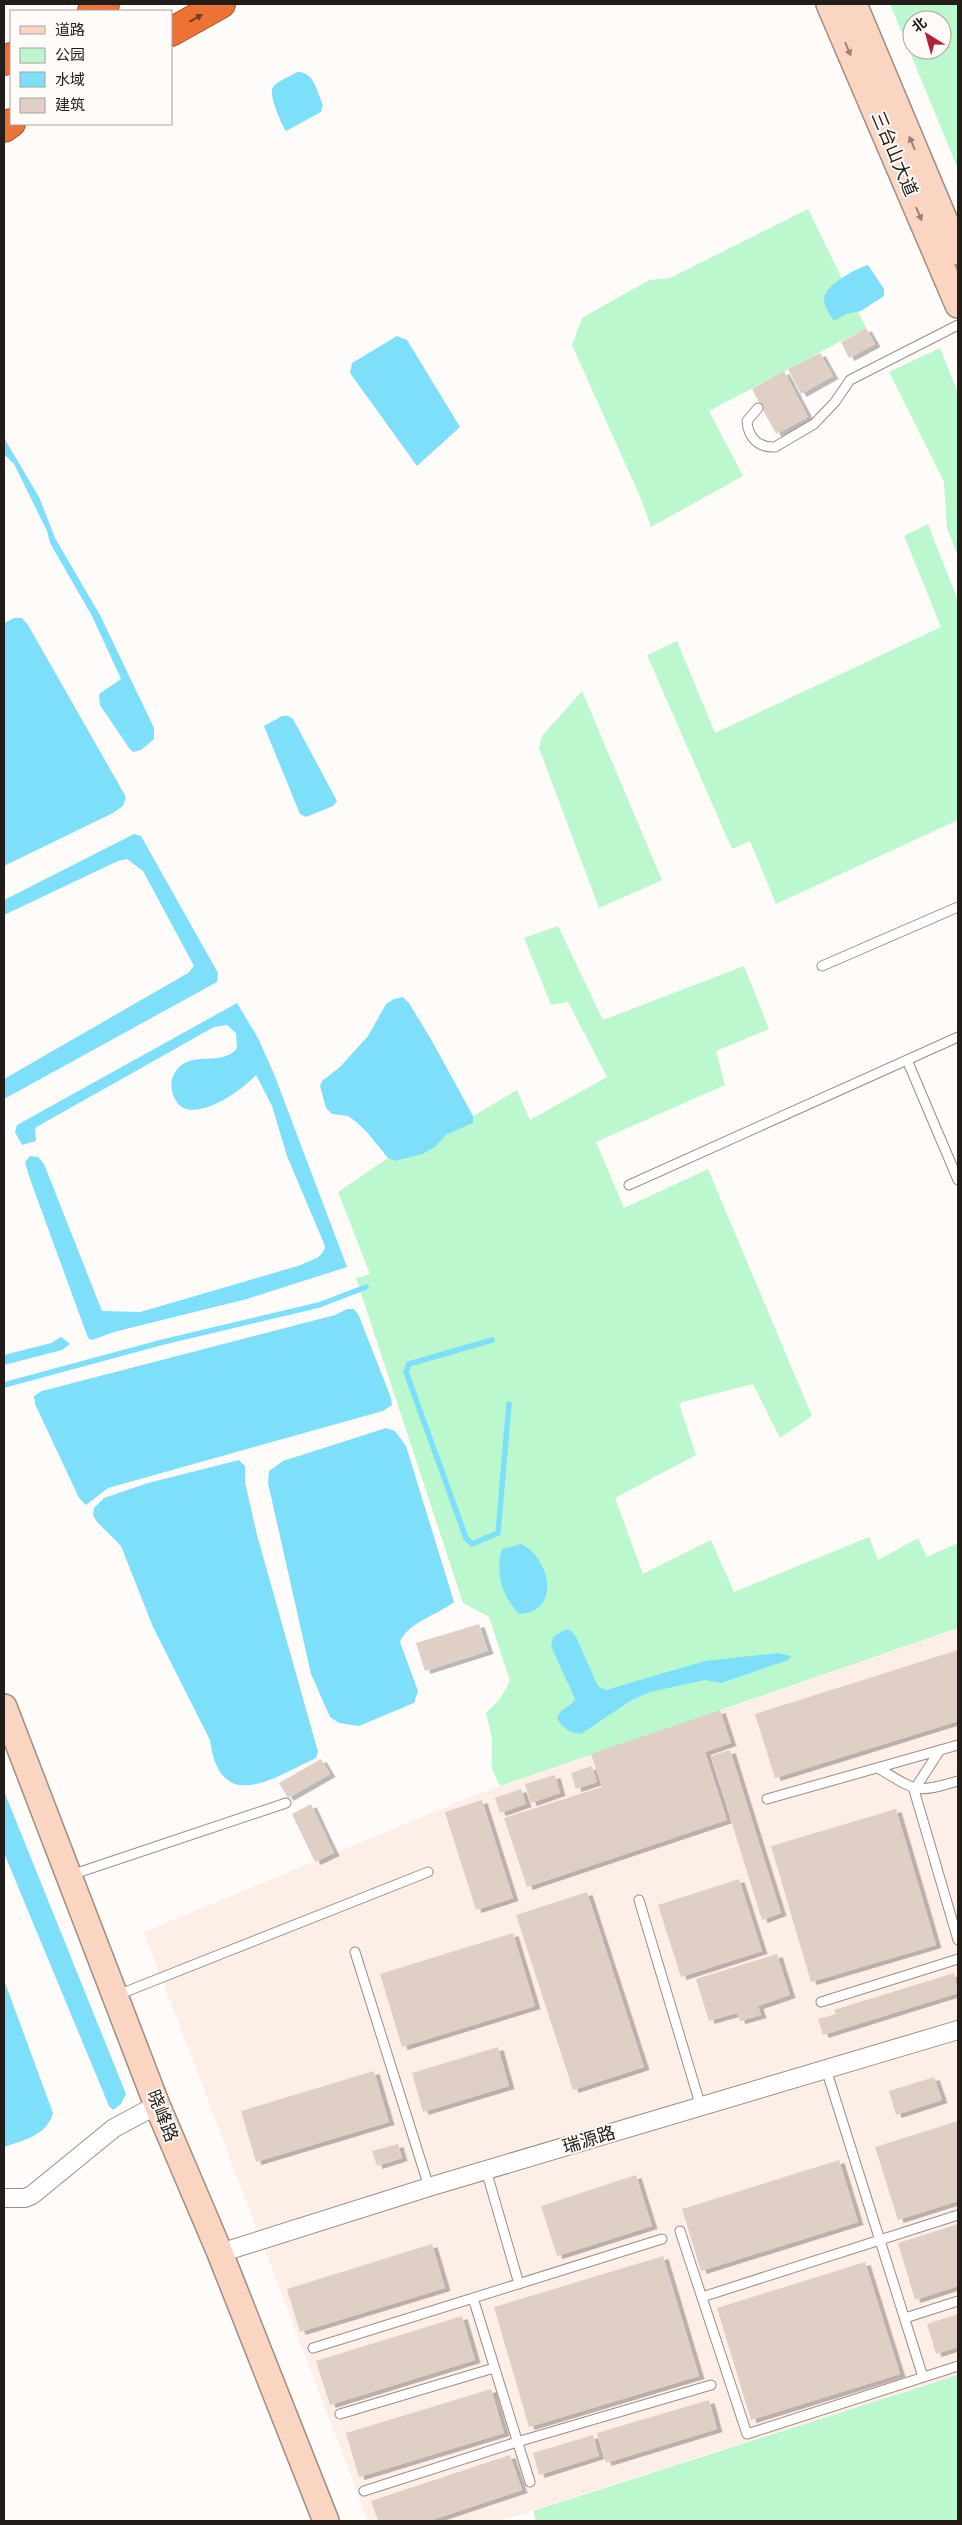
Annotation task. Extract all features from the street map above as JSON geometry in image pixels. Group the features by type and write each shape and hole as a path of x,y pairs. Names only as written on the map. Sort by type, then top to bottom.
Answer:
{"highway":[{"path":"94,10 105,4"},
{"path":"172,31 221,4"}],"street":[{"name":"三台山大道","path":"829,4 958,305"},
{"name":"三台山大道","path":"854,4 958,252"},
{"name":"晓峰路","path":"4,1708 157,2105 220,2253 326,2521"},
{"name":"瑞源路","path":"220,2253 429,2187 958,2030"},
{"path":"4,2198 25,2198 32,2195 114,2128 157,2105"}],"lane":[{"path":"758,408 747,420 750,434 759,444 775,447 814,424 835,402 850,380 958,324"},
{"path":"822,966 958,907"},
{"path":"629,1185 958,1037"},
{"path":"907,1060 958,1180"},
{"path":"767,1799 958,1745"},
{"path":"914,1790 940,1750"},
{"path":"878,1768 914,1790 930,1789 958,1781"},
{"path":"914,1790 954,1909 958,1940"},
{"path":"69,1876 286,1803"},
{"path":"115,1996 428,1872"},
{"path":"639,1900 701,2106"},
{"path":"355,1952 429,2187"},
{"path":"821,2002 958,1959"},
{"path":"826,2069 923,2378"},
{"path":"486,2170 520,2284"},
{"path":"702,2297 958,2215"},
{"path":"680,2231 747,2434 958,2366"},
{"path":"313,2348 662,2239"},
{"path":"473,2298 530,2482"},
{"path":"905,2318 958,2301"},
{"path":"340,2414 494,2368"},
{"path":"364,2491 517,2442 711,2385"}],"shaded area":[{"path":"958,1628 958,2375 500,2521 368,2521 144,1932 480,1793"}],"green space":[{"path":"890,4 958,4 958,169 913,60 952,60 952,10 902,10 902,33"},
{"path":"808,209 866,328 709,411 743,476 651,527 641,499 572,345 582,318 649,280 670,278"},
{"path":"940,348 958,393 958,556 947,528 944,482 889,372"},
{"path":"928,524 958,601 958,820 776,904 750,841 732,849 647,655 677,641 715,733 941,627 904,536"},
{"path":"582,691 662,880 599,908 539,748 542,736"},
{"path":"558,926 603,1020 744,966 769,1029 716,1051 725,1085 596,1142 624,1208 708,1169 812,1416 780,1438 753,1384 679,1403 696,1455 615,1498 643,1574 711,1540 734,1592 869,1537 878,1560 918,1538 927,1557 958,1543 958,1628 500,1786 492,1769 492,1739 486,1713 500,1699 510,1681 489,1617 463,1603 356,1278 370,1274 338,1192 388,1158 397,1161 423,1154 435,1147 446,1135 473,1123 473,1116 517,1090 530,1120 607,1077 568,1002 551,1005 524,938"},
{"path":"958,2375 958,2521 536,2521 533,2511"}],"water":[{"path":"297,72 307,75 311,79 323,105 321,112 286,131 276,109 272,91 273,87 278,83"},
{"path":"868,265 884,289 884,296 861,311 846,314 834,321 825,305 825,294 841,278"},
{"path":"397,336 407,340 460,427 417,466 350,373 352,363"},
{"path":"4,438 39,497 55,538 100,615 154,728 154,739 141,750 133,752 129,748 100,705 99,694 121,679 92,616 50,543 47,531 14,464 4,454"},
{"path":"14,618 22,618 28,625 126,797 123,806 113,813 4,866 4,623"},
{"path":"282,716 288,716 293,719 337,801 333,806 306,817 300,814 264,726"},
{"path":"134,834 141,836 218,973 217,982 4,1099 4,1079 188,973 194,966 143,871 127,859 118,861 4,915 4,900"},
{"path":"403,997 409,1003 432,1041 473,1116 473,1123 446,1135 435,1147 423,1154 396,1161 388,1158 366,1131 355,1121 348,1116 332,1114 326,1108 320,1086 322,1081 340,1067 368,1036 386,1004 394,999"},
{"path":"237,1003 258,1038 274,1074 347,1267 247,1299 114,1332 92,1340 88,1338 30,1179 25,1162 30,1156 38,1157 44,1164 102,1311 140,1312 301,1265 316,1258 324,1250 325,1246 287,1156 272,1106 256,1075 227,1098 202,1109 190,1110 181,1106 174,1097 172,1080 180,1066 196,1060 223,1057 231,1054 237,1048 236,1033 227,1025 214,1027 35,1128 36,1141 22,1145 15,1132 17,1125"},
{"path":"347,1309 354,1309 359,1316 392,1405 383,1411 108,1488 86,1505 79,1498 35,1404 34,1396 42,1391 335,1315"},
{"path":"61,1337 70,1344 62,1350 4,1365 4,1355 51,1343"},
{"path":"386,1428 395,1431 406,1446 454,1602 416,1624 404,1635 400,1642 418,1691 414,1703 359,1726 339,1723 330,1717 311,1674 268,1483 269,1471 283,1461"},
{"path":"239,1460 245,1466 245,1482 257,1535 318,1752 316,1758 300,1766 266,1781 251,1785 237,1784 225,1778 216,1763 210,1740 153,1627 121,1546 97,1522 93,1515 94,1508 104,1498 148,1483"},
{"path":"521,1544 538,1559 544,1570 547,1593 542,1603 533,1611 519,1614 504,1592 499,1567 502,1549"},
{"path":"566,1629 571,1631 576,1637 598,1686 606,1690 705,1661 778,1653 791,1656 788,1660 721,1683 705,1680 650,1692 630,1701 581,1734 566,1729 557,1718 561,1711 575,1699 551,1646 553,1637"},
{"path":"4,1791 126,2094 121,2104 113,2110 109,2106 4,1853"},
{"path":"4,1980 53,2113 50,2121 40,2132 4,2147"}],"building":[{"path":"866,328 875,344 849,358 841,342"},
{"path":"820,353 833,376 801,394 788,369"},
{"path":"784,371 808,417 776,434 752,389"},
{"path":"479,1624 488,1651 425,1671 416,1643"},
{"path":"958,1650 958,1721 775,1778 755,1714"},
{"path":"720,1710 731,1743 705,1752 727,1820 527,1887 504,1818 602,1787 591,1754"},
{"path":"730,1750 781,1913 762,1920 711,1756"},
{"path":"321,1759 330,1774 288,1798 279,1783"},
{"path":"592,1766 597,1782 576,1789 571,1773"},
{"path":"555,1775 560,1793 531,1803 525,1784"},
{"path":"521,1789 526,1804 500,1813 495,1798"},
{"path":"482,1800 513,1898 476,1910 445,1812"},
{"path":"311,1804 334,1853 315,1862 292,1814"},
{"path":"896,1809 936,1945 811,1982 771,1846"},
{"path":"739,1879 762,1951 681,1977 658,1905"},
{"path":"587,1892 644,2067 573,2090 516,1915"},
{"path":"513,1933 535,2006 402,2047 380,1974"},
{"path":"777,1954 790,1995 758,2006 761,2015 740,2021 737,2013 709,2021 696,1979"},
{"path":"954,1973 958,1993 823,2035 818,2019 836,2014 834,2010"},
{"path":"498,2047 509,2086 423,2112 412,2073"},
{"path":"374,2071 389,2122 256,2162 241,2111"},
{"path":"934,2077 942,2100 896,2115 889,2091"},
{"path":"958,2121 958,2201 898,2220 875,2147"},
{"path":"398,2144 402,2158 377,2166 372,2151"},
{"path":"839,2160 858,2222 701,2271 682,2209"},
{"path":"636,2175 652,2226 557,2256 541,2206"},
{"path":"958,2224 958,2286 915,2300 898,2243"},
{"path":"432,2244 445,2288 300,2332 287,2289"},
{"path":"663,2256 699,2376 529,2427 494,2307"},
{"path":"865,2262 900,2374 751,2420 717,2308"},
{"path":"958,2314 958,2347 936,2354 927,2324"},
{"path":"462,2316 475,2360 330,2405 316,2361"},
{"path":"491,2389 504,2433 359,2477 346,2433"},
{"path":"709,2400 717,2429 606,2463 597,2433"},
{"path":"593,2435 599,2456 539,2475 533,2453"},
{"path":"510,2455 522,2490 429,2521 378,2521 371,2501"}],"waterway":[{"path":"4,1385 163,1342 319,1305 366,1287"},
{"path":"492,1340 409,1364 406,1372 466,1538 472,1544 498,1533 509,1404"}]}
